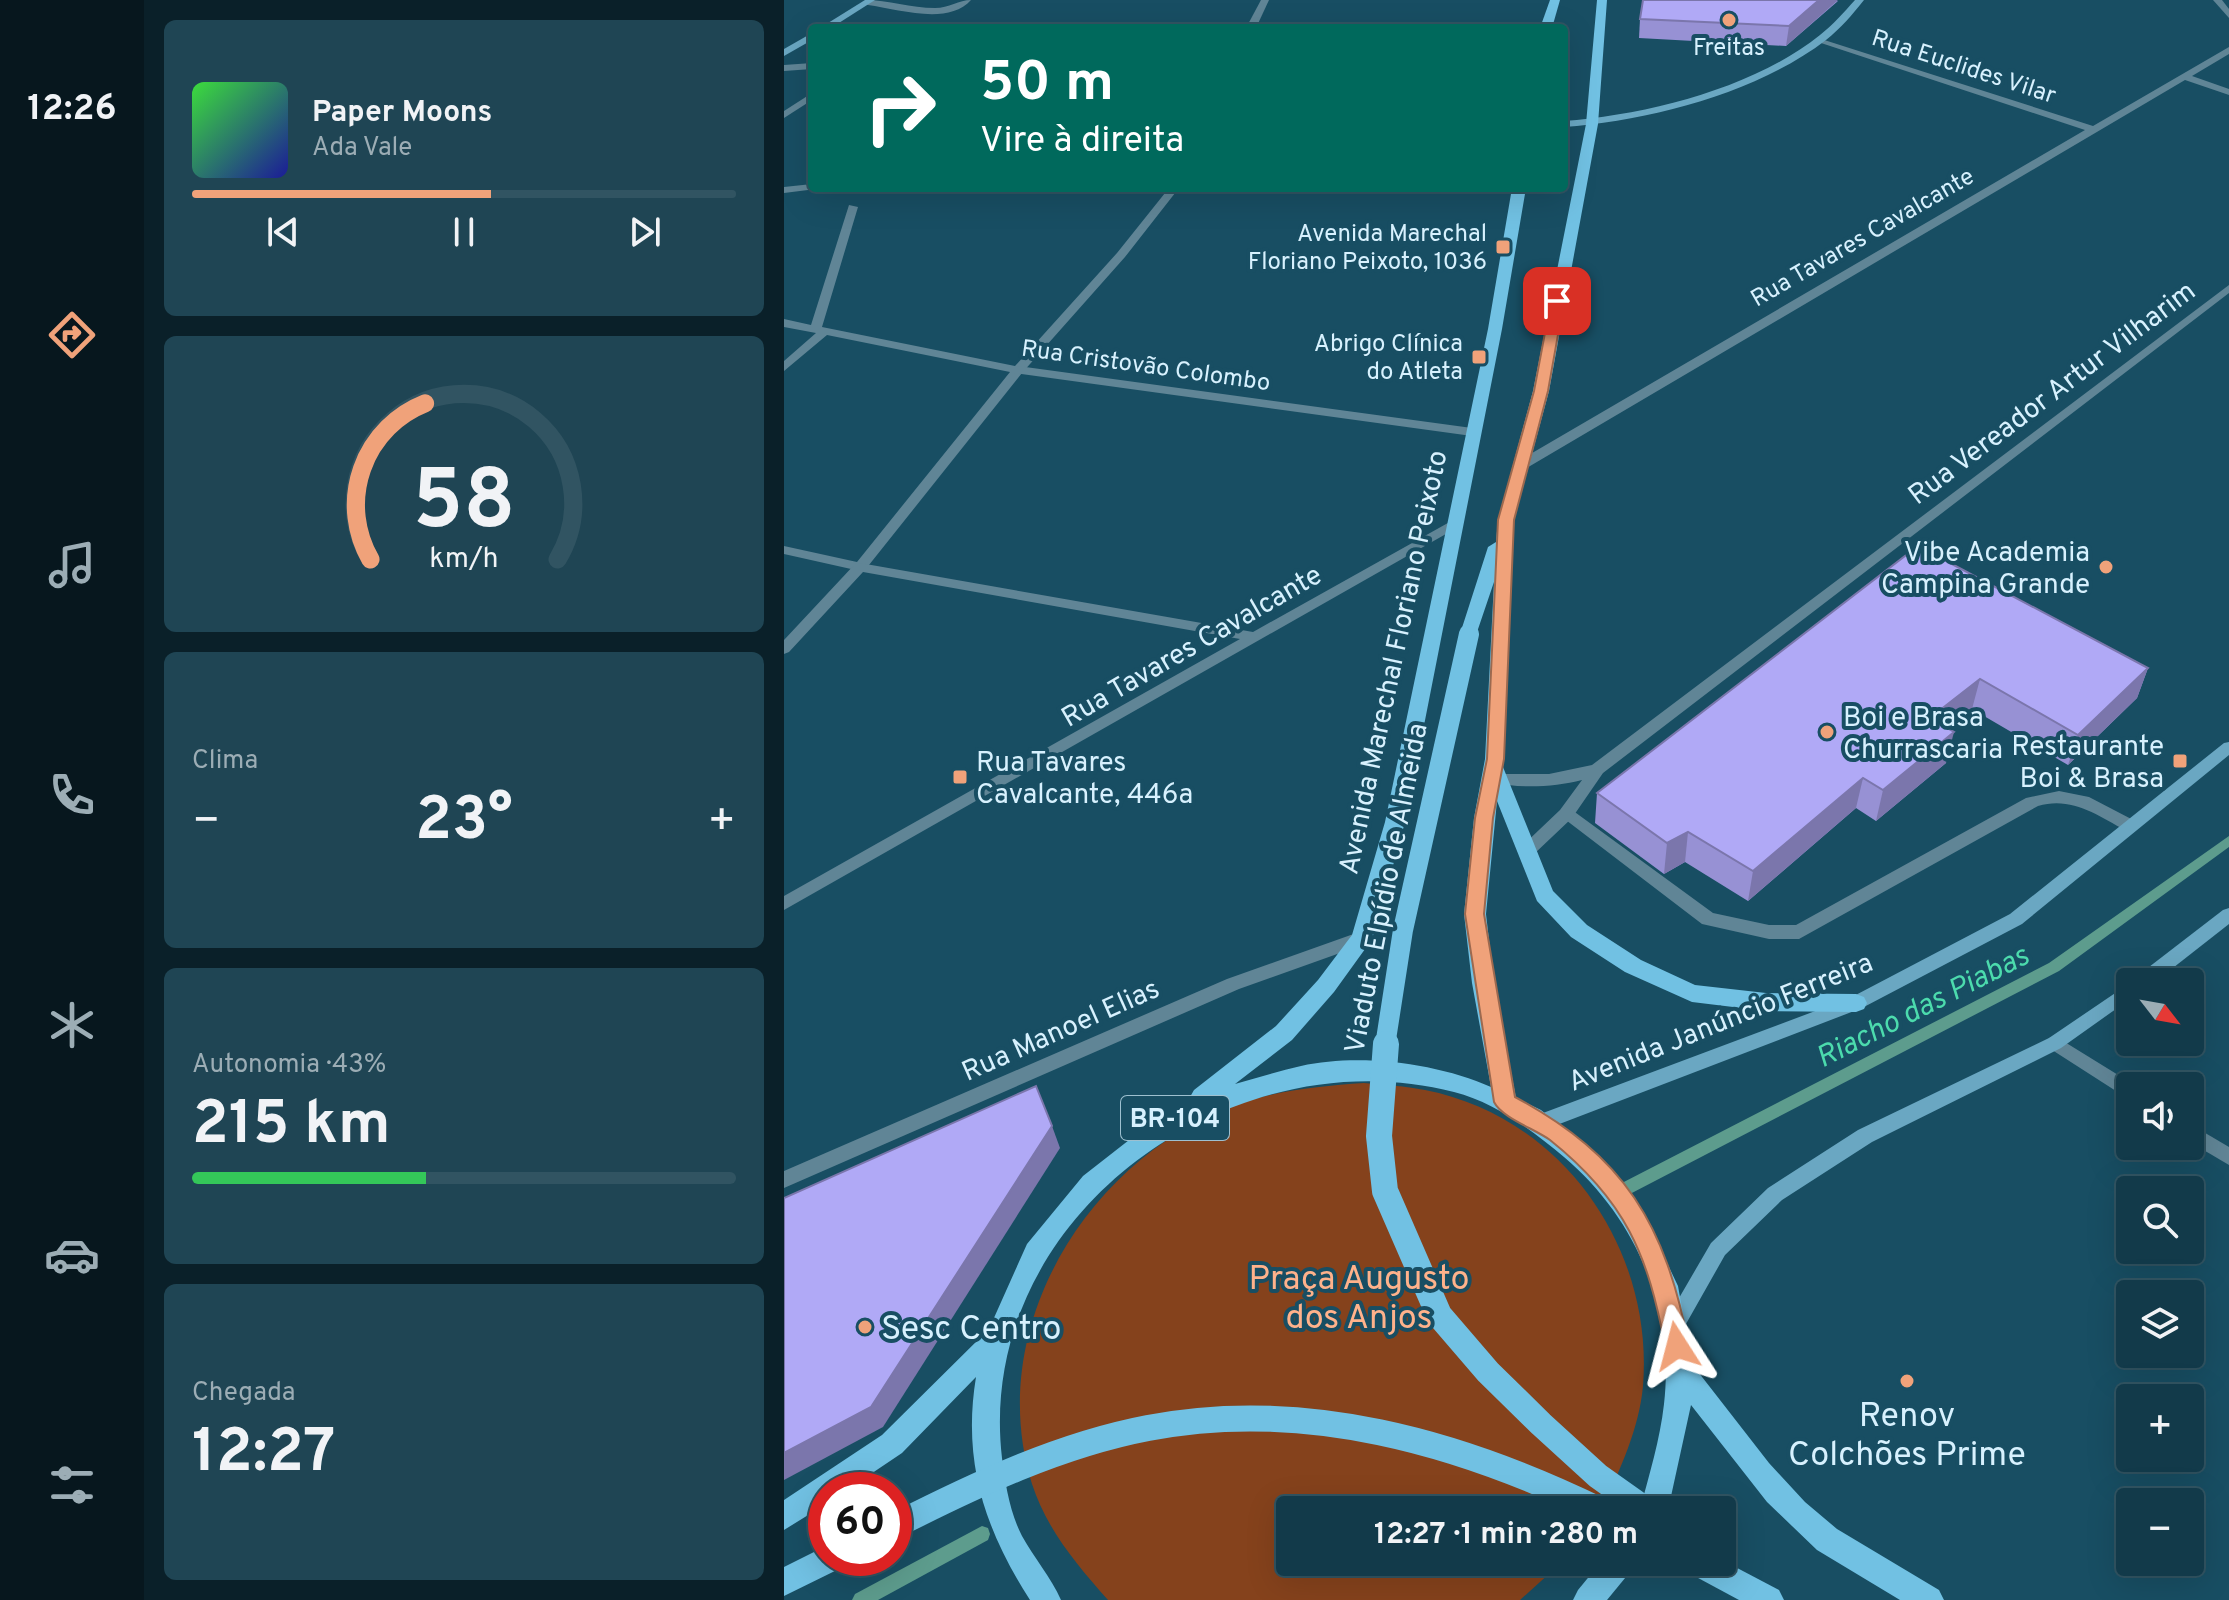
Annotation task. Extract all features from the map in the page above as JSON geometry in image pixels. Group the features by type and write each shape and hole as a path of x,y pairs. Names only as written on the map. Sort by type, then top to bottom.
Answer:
{"main road":[{"path":"1547,24 1555,0"},
{"path":"1505,1102 1475,914 1496,772 1506,520 1541,391 1592,124 1602,0"},
{"path":"1568,124 1592,124 1756,76 1821,40 1860,0"},
{"path":"832,24 870,1"},
{"path":"784,53 808,38"},
{"name":"Avenida Marechal Floriano Peixoto","path":"1173,1119 1284,1033 1326,986 1362,938 1395,822 1495,329 1518,192"},
{"name":"Viaduto Elpídio de Almeida","path":"1506,520 1469,634 1403,930 1387,1023 1379,1136 1385,1191 1439,1315 1488,1372 1541,1424 1598,1476 1626,1496"},
{"name":"Avenida Janúncio Ferreira","path":"1542,1122 1856,1003 2016,919 2229,747"},
{"path":"1496,772 1544,895 1579,931 1633,966 1692,993 1766,1002 1856,1003"},
{"path":"2160,968 2229,915"},
{"path":"1675,1324 1718,1249 1775,1194 1865,1136 2055,1043 2116,1000"},
{"name":"BR-104","path":"1046,1600 1005,1531 992,1481 986,1408 998,1337 1037,1248 1097,1174 1173,1119 1240,1089 1310,1073 1381,1070 1445,1080 1505,1102 1542,1122 1582,1153 1623,1201 1649,1245 1665,1282 1675,1324 1679,1368 1675,1423 1657,1496"},
{"name":"BR-104","path":"784,1516 892,1444 998,1337"},
{"path":"1679,1368 1779,1496 1814,1529 1848,1555 1929,1600"},
{"path":"912,1517 990,1479 1078,1447 1150,1427 1221,1418 1347,1426 1422,1440 1502,1464 1569,1496"},
{"path":"784,1582 808,1570"},
{"path":"1736,1574 1771,1600"},
{"path":"1588,1600 1608,1576"},
{"path":"1724,1576 1771,1600"}],"street":[{"path":"870,1 944,12 959,8 967,0"},
{"path":"1253,24 1265,0"},
{"path":"2217,0 2229,15"},
{"name":"Rua Euclides Vilar","path":"1821,40 2095,130"},
{"name":"Rua Tavares Cavalcante","path":"1520,466 2229,50"},
{"path":"784,68 808,66"},
{"path":"2187,77 2229,92"},
{"path":"784,115 808,99"},
{"path":"784,190 808,187"},
{"path":"784,649 860,567 1018,370 1121,255 1171,192"},
{"path":"784,367 821,329 853,207"},
{"name":"Rua Vereador Artur Vilharim","path":"1496,772 1552,780 1579,777 1598,769 2229,288"},
{"name":"Rua Cristovão Colombo","path":"784,323 1018,370 1472,432"},
{"name":"Rua Tavares Cavalcante","path":"784,904 1455,523"},
{"path":"784,550 860,567 1257,637"},
{"name":"Rua Vereador Artur Vilharim","path":"1527,851 1566,814 1598,769"},
{"path":"1566,814 1708,919 1769,932 1799,932 2053,793 2079,799 2131,826"},
{"name":"Rua Manoel Elias","path":"784,1180 1218,990 1362,938"},
{"path":"2055,1043 2116,1083"},
{"path":"2204,1141 2229,1157"}],"green space":[{"name":"Praça Augusto dos Anjos","path":"1364,1083 1425,1090 1474,1105 1519,1128 1558,1159 1590,1197 1615,1239 1633,1286 1642,1335 1641,1402 1633,1433 1608,1496 1276,1496 1276,1576 1547,1576 1520,1600 1108,1600 1054,1532 1032,1484 1021,1425 1023,1366 1036,1309 1061,1255 1094,1206 1136,1164 1184,1129 1238,1104 1300,1089"}],"building":[{"path":"1643,0 1819,0 1789,26 1640,19"},
{"name":"Boi e Brasa Churrascaria","path":"1918,546 2148,668 2078,735 1980,679 1930,718 1954,732 1883,790 1863,778 1753,871 1688,832 1667,843 1597,793"},
{"name":"Sesc Centro","path":"1036,1086 1052,1126 871,1407 784,1453 784,1198"}],"waterway":[{"name":"Riacho das Piabas","path":"1623,1190 2054,967 2229,841"},
{"name":"Riacho das Piabas","path":"861,1600 982,1534"}],"place":[{"name":"Freitas","path":"1729,20"},
{"name":"Avenida Marechal Floriano Peixoto, 1036","path":"1503,247"},
{"name":"Abrigo Clínica do Atleta","path":"1479,357"},
{"name":"Vibe Academia Campina Grande","path":"2106,567"},
{"name":"Boi e Brasa Churrascaria","path":"1827,732"},
{"name":"Restaurante Boi & Brasa","path":"2180,761"},
{"name":"Rua Tavares Cavalcante, 446a","path":"960,777"},
{"name":"Sesc Centro","path":"865,1327"},
{"name":"Renov Colchões Prime","path":"1907,1381"}],"route":[{"path":"1557,301 1541,391 1506,520 1495,759 1484,818 1475,914 1483,983 1505,1102 1542,1122 1582,1153 1616,1190 1644,1233 1665,1282 1677,1346"}]}
